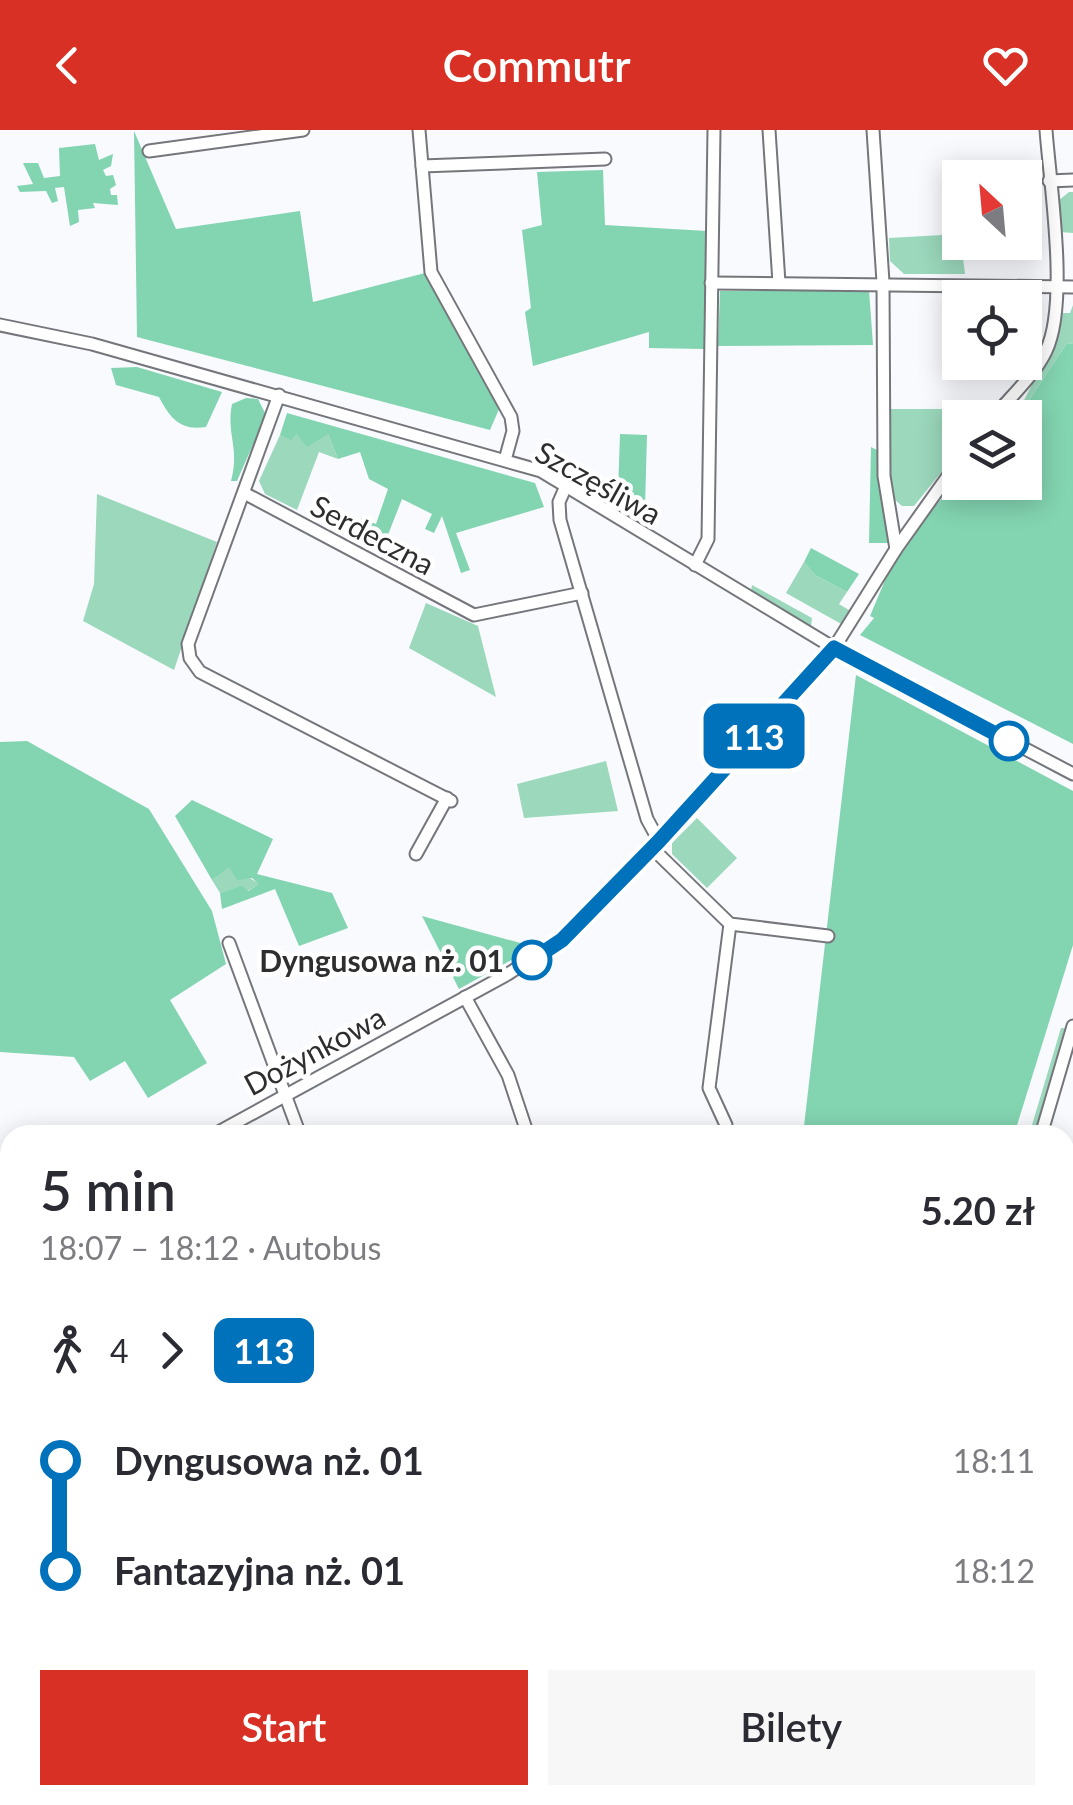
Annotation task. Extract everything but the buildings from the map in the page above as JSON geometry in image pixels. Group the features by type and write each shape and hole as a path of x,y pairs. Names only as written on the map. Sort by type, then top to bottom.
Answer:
{"street":[{"path":"149,151 304,130"},
{"path":"419,130 432,272 511,417 514,431 505,460"},
{"path":"695,565 708,539 714,130"},
{"path":"768,130 779,283"},
{"path":"873,130 883,282 882,447 896,549"},
{"path":"1008,400 1044,355 1052,330 1056,284 1046,130"},
{"path":"422,166 605,159"},
{"path":"1049,181 1073,180"},
{"path":"711,283 1073,286"},
{"name":"Szczęśliwa","path":"0,324 92,344 541,471 834,648 1073,774"},
{"path":"279,395 188,644 194,665 449,799 416,854"},
{"name":"Dożynkowa","path":"231,1125 558,944 656,844 834,648 942,484"},
{"path":"566,486 558,513 656,844 730,924 828,936"},
{"name":"Serdeczna","path":"244,494 474,616 582,593"},
{"path":"726,1125 709,1088 730,924"},
{"path":"229,943 296,1125"},
{"path":"465,997 508,1076 525,1125"},
{"path":"1044,1125 1073,1026"}],"green space":[{"path":"134,131 176,229 300,211 313,302 425,273 499,409 490,430 137,337"},
{"path":"95,144 99,160 113,154 111,166 103,170 106,176 113,175 116,185 110,189 111,195 117,195 118,205 93,203 95,208 78,210 79,222 70,226 64,187 55,188 58,201 52,203 46,191 20,192 17,186 33,184 23,163 38,163 44,178 60,176 59,148"},
{"path":"603,170 605,225 707,231 704,349 649,348 649,332 533,366 525,312 531,308 522,230 542,225 537,172"},
{"path":"1073,192 1073,233 1060,232 1058,201"},
{"path":"942,235 942,260 963,260 965,274 904,274 890,261 889,238"},
{"path":"869,290 873,345 718,346 720,291"},
{"path":"1073,305 1073,344 1067,343 1029,400 1025,400 1035,380 1042,380 1042,366 1063,313 1070,313"},
{"path":"1067,343 1073,344 1073,744 860,635 874,618 870,616 886,578 926,516 942,499 1042,500 1042,400 1029,400"},
{"path":"137,367 222,392 206,427 183,425 172,417 159,397 116,385 111,368"},
{"path":"246,398 258,399 266,415 237,481 231,481 232,404"},
{"path":"890,409 942,409 942,471 914,506 902,506 888,494"},
{"path":"287,413 535,483 544,507 456,533 470,570 461,573 442,516 434,533 425,529 432,514 402,499 382,550 353,537 361,518 376,524 388,489 369,479 360,452 338,459 328,434 307,447 297,434 291,440 280,435"},
{"path":"297,434 328,434 338,459 319,452 297,510 265,494 259,481 280,435 291,439"},
{"path":"620,434 647,435 645,507 618,493"},
{"path":"871,447 877,450 888,543 869,543"},
{"path":"97,494 217,542 174,670 83,621 94,584"},
{"path":"811,548 859,574 847,592 815,575 804,562"},
{"path":"804,562 815,575 847,592 839,604 852,612 843,625 786,593"},
{"path":"752,585 812,618 811,627 751,592"},
{"path":"426,603 478,626 496,697 409,648"},
{"path":"856,675 1073,791 1073,945 1017,1125 804,1125"},
{"path":"27,741 149,809 212,911 226,964 170,1000 207,1063 148,1098 125,1061 90,1081 74,1057 0,1052 0,742"},
{"path":"606,761 618,811 524,818 517,784"},
{"path":"192,800 273,839 257,874 332,893 348,928 299,946 275,889 222,909 220,893 242,885 248,891 259,884 252,878 237,880 229,867 212,880 175,816"},
{"path":"697,818 737,858 707,888 672,854 672,843"},
{"path":"229,866 260,884 247,891 242,885 220,893 212,880"},
{"path":"422,916 535,947 459,989"},
{"path":"1061,1028 1065,1028 1037,1125 1032,1125"}],"bus line":[{"name":"113","path":"532,960 562,940 659,841 834,648 1009,741"}],"place":[{"name":"Dyngusowa nż. 01","path":"532,960"}]}
